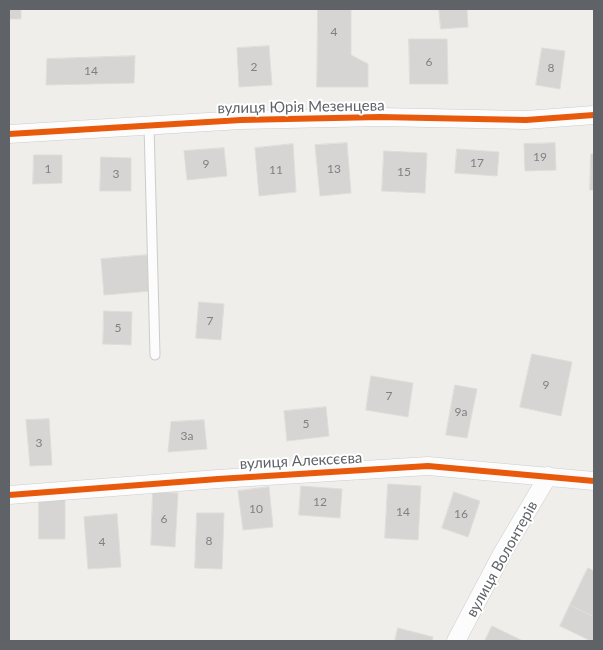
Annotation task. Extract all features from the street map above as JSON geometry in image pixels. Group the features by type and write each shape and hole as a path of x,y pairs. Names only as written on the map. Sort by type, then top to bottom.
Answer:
{"street":[{"name":"вулиця Юрія Мезенцева","path":"9,134 241,120 380,117 526,120 594,115"},
{"name":"вулиця Алексєєва","path":"9,495 218,479 428,466 548,476 594,482"},
{"name":"вулиця Волонтерів","path":"456,641 548,476"}],"lane":[{"path":"150,125 155,355"}],"building":[{"path":"9,9 21,9 21,19 9,19"},
{"path":"318,9 351,9 351,55 368,64 368,87 317,87"},
{"path":"439,9 467,9 468,27 441,29"},
{"path":"409,39 447,39 448,84 410,84"},
{"path":"269,46 272,85 239,87 237,48"},
{"path":"542,48 565,51 560,89 536,85"},
{"path":"135,56 134,83 46,85 47,59"},
{"path":"347,143 351,193 320,196 315,145"},
{"path":"555,143 556,170 525,171 524,144"},
{"path":"293,144 296,192 259,196 255,148"},
{"path":"224,148 227,176 187,180 184,151"},
{"path":"457,149 499,152 497,176 455,173"},
{"path":"384,151 427,153 425,193 382,191"},
{"path":"591,154 594,154 594,190 590,190"},
{"path":"34,155 62,155 62,183 33,184"},
{"path":"101,157 131,158 131,191 100,191"},
{"path":"147,255 151,291 104,295 101,259"},
{"path":"199,302 224,304 221,340 196,338"},
{"path":"104,311 132,312 131,345 103,344"},
{"path":"532,354 572,362 561,416 520,407"},
{"path":"371,376 413,383 408,417 366,410"},
{"path":"455,385 477,389 467,438 446,435"},
{"path":"326,407 329,436 287,441 284,411"},
{"path":"49,419 52,465 30,466 26,420"},
{"path":"204,420 207,449 168,452 171,422"},
{"path":"388,484 421,486 418,540 385,538"},
{"path":"301,486 342,489 340,518 299,515"},
{"path":"269,487 273,527 243,530 238,491"},
{"path":"153,492 178,493 175,547 151,545"},
{"path":"454,492 480,501 468,537 442,528"},
{"path":"39,499 65,499 65,539 39,539"},
{"path":"197,513 224,513 222,569 195,568"},
{"path":"117,514 121,567 88,569 84,517"},
{"path":"588,568 594,571 594,617 570,605"},
{"path":"570,605 594,617 594,641 560,626"},
{"path":"492,626 523,641 485,641"},
{"path":"398,628 433,637 432,641 395,641"}],"cycle path":[{"path":"9,134 241,120 380,117 526,120 594,115"},
{"path":"9,495 218,479 428,466 594,481"}]}
